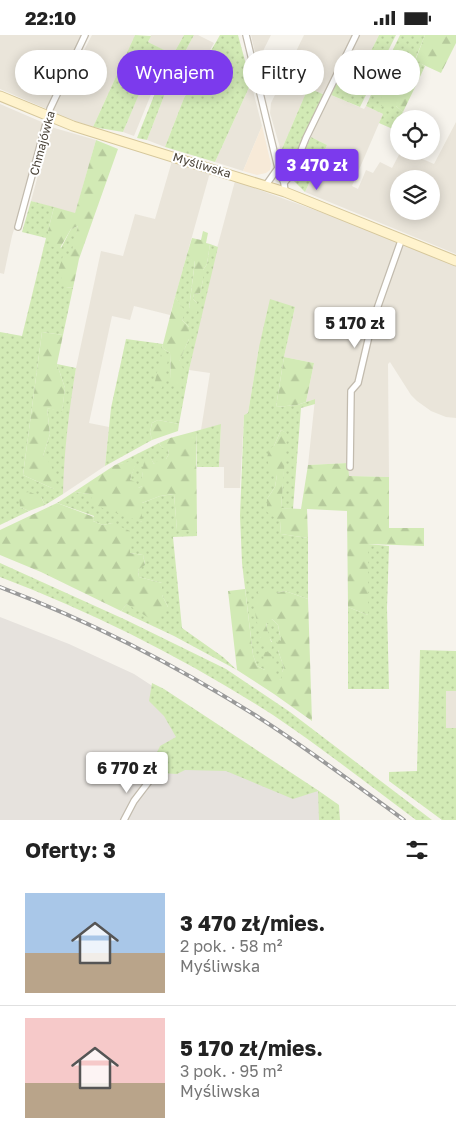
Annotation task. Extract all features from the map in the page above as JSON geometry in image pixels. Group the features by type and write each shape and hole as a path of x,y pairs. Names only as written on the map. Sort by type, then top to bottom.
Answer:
{"street":[{"name":"Chmajówka","path":"18,227 50,109 86,35"},
{"path":"246,35 278,168 285,187"},
{"path":"285,187 306,138 356,35"},
{"name":"Myśliwska","path":"0,96 48,117 266,185 285,187 456,261"},
{"path":"266,185 278,168"},
{"path":"350,467 351,391 358,383 372,323 402,238"},
{"path":"124,820 134,801 150,781"}],"shaded area":[{"path":"0,35 83,35 76,50 15,50 15,95 55,95 47,109 0,89"},
{"path":"92,35 135,35 128,50 117,50 117,74 93,127 51,113 60,95 107,95 107,50 84,50"},
{"path":"151,35 184,35 176,50 163,50 148,42"},
{"path":"194,35 214,43 210,50 186,50"},
{"path":"251,35 271,35 264,50 254,50"},
{"path":"304,35 379,35 372,50 334,50 334,76 325,95 324,50 297,50"},
{"path":"138,95 151,95 134,136 123,132"},
{"path":"164,95 186,95 165,147 147,140"},
{"path":"246,95 254,95 262,126 243,171 215,162"},
{"path":"275,95 305,95 281,151 270,113 271,103"},
{"path":"331,95 364,109 366,106 383,114 352,186 358,189 366,170 373,173 380,162 392,168 396,160 425,160 434,164 436,160 440,160 440,153 456,122 456,254 305,192 327,145 311,137"},
{"path":"0,104 44,123 12,236 4,274 0,273"},
{"path":"262,126 271,164 270,170 257,175 243,171"},
{"path":"51,127 96,140 75,214 31,201"},
{"path":"172,161 211,173 170,315 134,306 130,320 112,316 89,423 109,427 105,466 63,494 63,458 67,419 101,251 123,256 135,214 155,219"},
{"path":"235,181 373,231 456,266 456,418 446,417 431,411 417,401 411,395 390,362 388,364 389,477 349,476 348,463 308,465 315,399 306,402 314,363 284,357 295,307 259,347 248,413 244,415 240,488 224,488 224,467 219,467 221,425 201,430 210,373 189,370 209,278"},
{"path":"0,617 69,644 134,674 266,760 319,791 319,820 0,820"},
{"path":"446,691 456,691 456,728 446,728"}],"green space":[{"path":"135,35 151,36 148,42 164,50 128,50"},
{"path":"184,35 194,35 186,50 176,50"},
{"path":"220,35 238,35 243,53 243,95 246,95 215,162 165,147 186,95 233,95 233,50 211,50"},
{"path":"379,35 396,35 388,50 372,50"},
{"path":"400,35 425,35 419,50 393,50"},
{"path":"425,35 456,35 456,43 441,73 420,63 419,50"},
{"path":"420,63 425,66 420,77"},
{"path":"117,74 117,95 139,95 123,132 93,127"},
{"path":"334,88 334,95 366,95 360,107 331,95"},
{"path":"154,95 164,95 147,140 137,138"},
{"path":"305,95 325,95 288,174 281,151"},
{"path":"371,95 382,95 382,106 396,106 401,110 390,110 390,128 379,123 383,114 366,106"},
{"path":"381,95 411,95 404,110 396,106 381,106"},
{"path":"311,137 327,145 305,192 292,179"},
{"path":"96,140 118,149 79,259 73,288 66,287 58,271 63,256 71,254 78,226 71,229 60,248 50,246 48,231 54,207 75,213"},
{"path":"31,201 54,207 48,231 61,248 71,229 78,226 66,287 73,288 63,335 42,332 23,475 54,489 43,456 50,434 47,408 62,411 65,388 57,364 76,368 67,431 63,494 45,505 41,497 20,507 29,511 0,525 0,332 22,336 46,238 22,232"},
{"path":"203,231 208,233 206,243 210,244 207,264 203,270 200,293 194,294 193,299 197,303 197,313 192,315 189,309 195,261 186,258 192,238 201,240"},
{"path":"210,244 218,247 189,370 179,424 158,420 152,423 150,432 152,440 105,466 111,408 126,339 163,344 162,348 170,353 171,379 189,339 189,327 182,320 184,311 175,297 186,258 195,260 189,309 197,303 193,299 194,294 200,293 203,270 207,264"},
{"path":"175,297 185,311 182,320 189,327 189,339 179,362 183,368 179,386 174,386 171,379 170,353 162,348"},
{"path":"270,299 295,307 276,407 297,405 315,399 315,404 301,408 293,509 281,508 286,433 281,430 274,446 277,475 275,487 267,499 280,521 281,534 308,538 308,599 285,591 277,593 260,637 272,642 268,635 266,622 272,619 278,625 281,641 278,650 284,668 282,679 276,681 265,670 257,666 253,655 242,563 240,516 244,415 248,413 259,347"},
{"path":"42,332 63,335 57,364 65,388 62,412 47,408 50,434 43,456 53,471 54,489 23,475"},
{"path":"161,354 168,360 162,388 154,386"},
{"path":"284,357 314,363 306,402 276,407"},
{"path":"158,420 179,424 178,431 152,440 150,432 152,423"},
{"path":"221,424 219,467 197,467 196,431"},
{"path":"281,430 287,433 281,508 301,509 308,465 348,463 349,476 389,477 389,528 424,528 424,546 368,544 368,615 348,607 347,511 307,509 308,538 281,534 280,521 267,512 267,499 275,487 277,475 270,470 267,458 269,449 274,446"},
{"path":"196,431 197,530 177,530 174,494 160,496 142,503 142,522 94,505 90,494 74,492 115,465 137,460 130,480 136,482 139,488 142,486 143,465 148,453 154,464 160,459 166,459 169,454 168,449 162,448 159,443"},
{"path":"159,443 162,448 168,448 169,454 166,459 154,464 148,454 142,475 142,486 139,488 130,480 136,461 115,465"},
{"path":"30,492 41,497 45,505 29,511 20,507 19,493"},
{"path":"74,492 90,494 142,522 142,503 160,496 174,494 177,530 197,530 197,536 173,537 182,628 223,657 237,670 174,636 121,611 127,604 168,607 162,595 162,583 139,577 138,570 145,564 143,555 130,553 112,523 103,525 93,521 94,516 57,503"},
{"path":"57,503 94,517 93,521 103,525 112,523 130,531 130,553 143,555 145,565 138,570 139,577 162,583 162,595 168,607 165,613 152,620 127,604 121,611 41,572 0,555 0,530"},
{"path":"368,544 389,546 387,608 389,689 348,689 348,607 368,615"},
{"path":"0,563 126,620 226,669 290,712 432,820 416,820 273,715 207,675 105,622 0,577"},
{"path":"267,587 277,593 285,591 308,599 312,721 237,670 228,591 245,589 253,655 257,666 265,670 263,651 272,654 276,680 282,679 284,668 278,650 277,639 281,641 278,625 272,619 269,623 266,623 272,648 266,645 260,637 253,603 259,590"},
{"path":"420,650 456,651 456,691 446,691 446,728 456,728 456,820 442,820 389,781 389,772 417,771"},
{"path":"152,683 164,689 319,791 339,805 340,820 319,820 318,791 293,799 226,771 185,770 177,774 160,773 152,763 160,746 176,737 164,716 149,701"}],"railway":[{"path":"0,587 100,629 196,680 277,729 404,820"}]}
